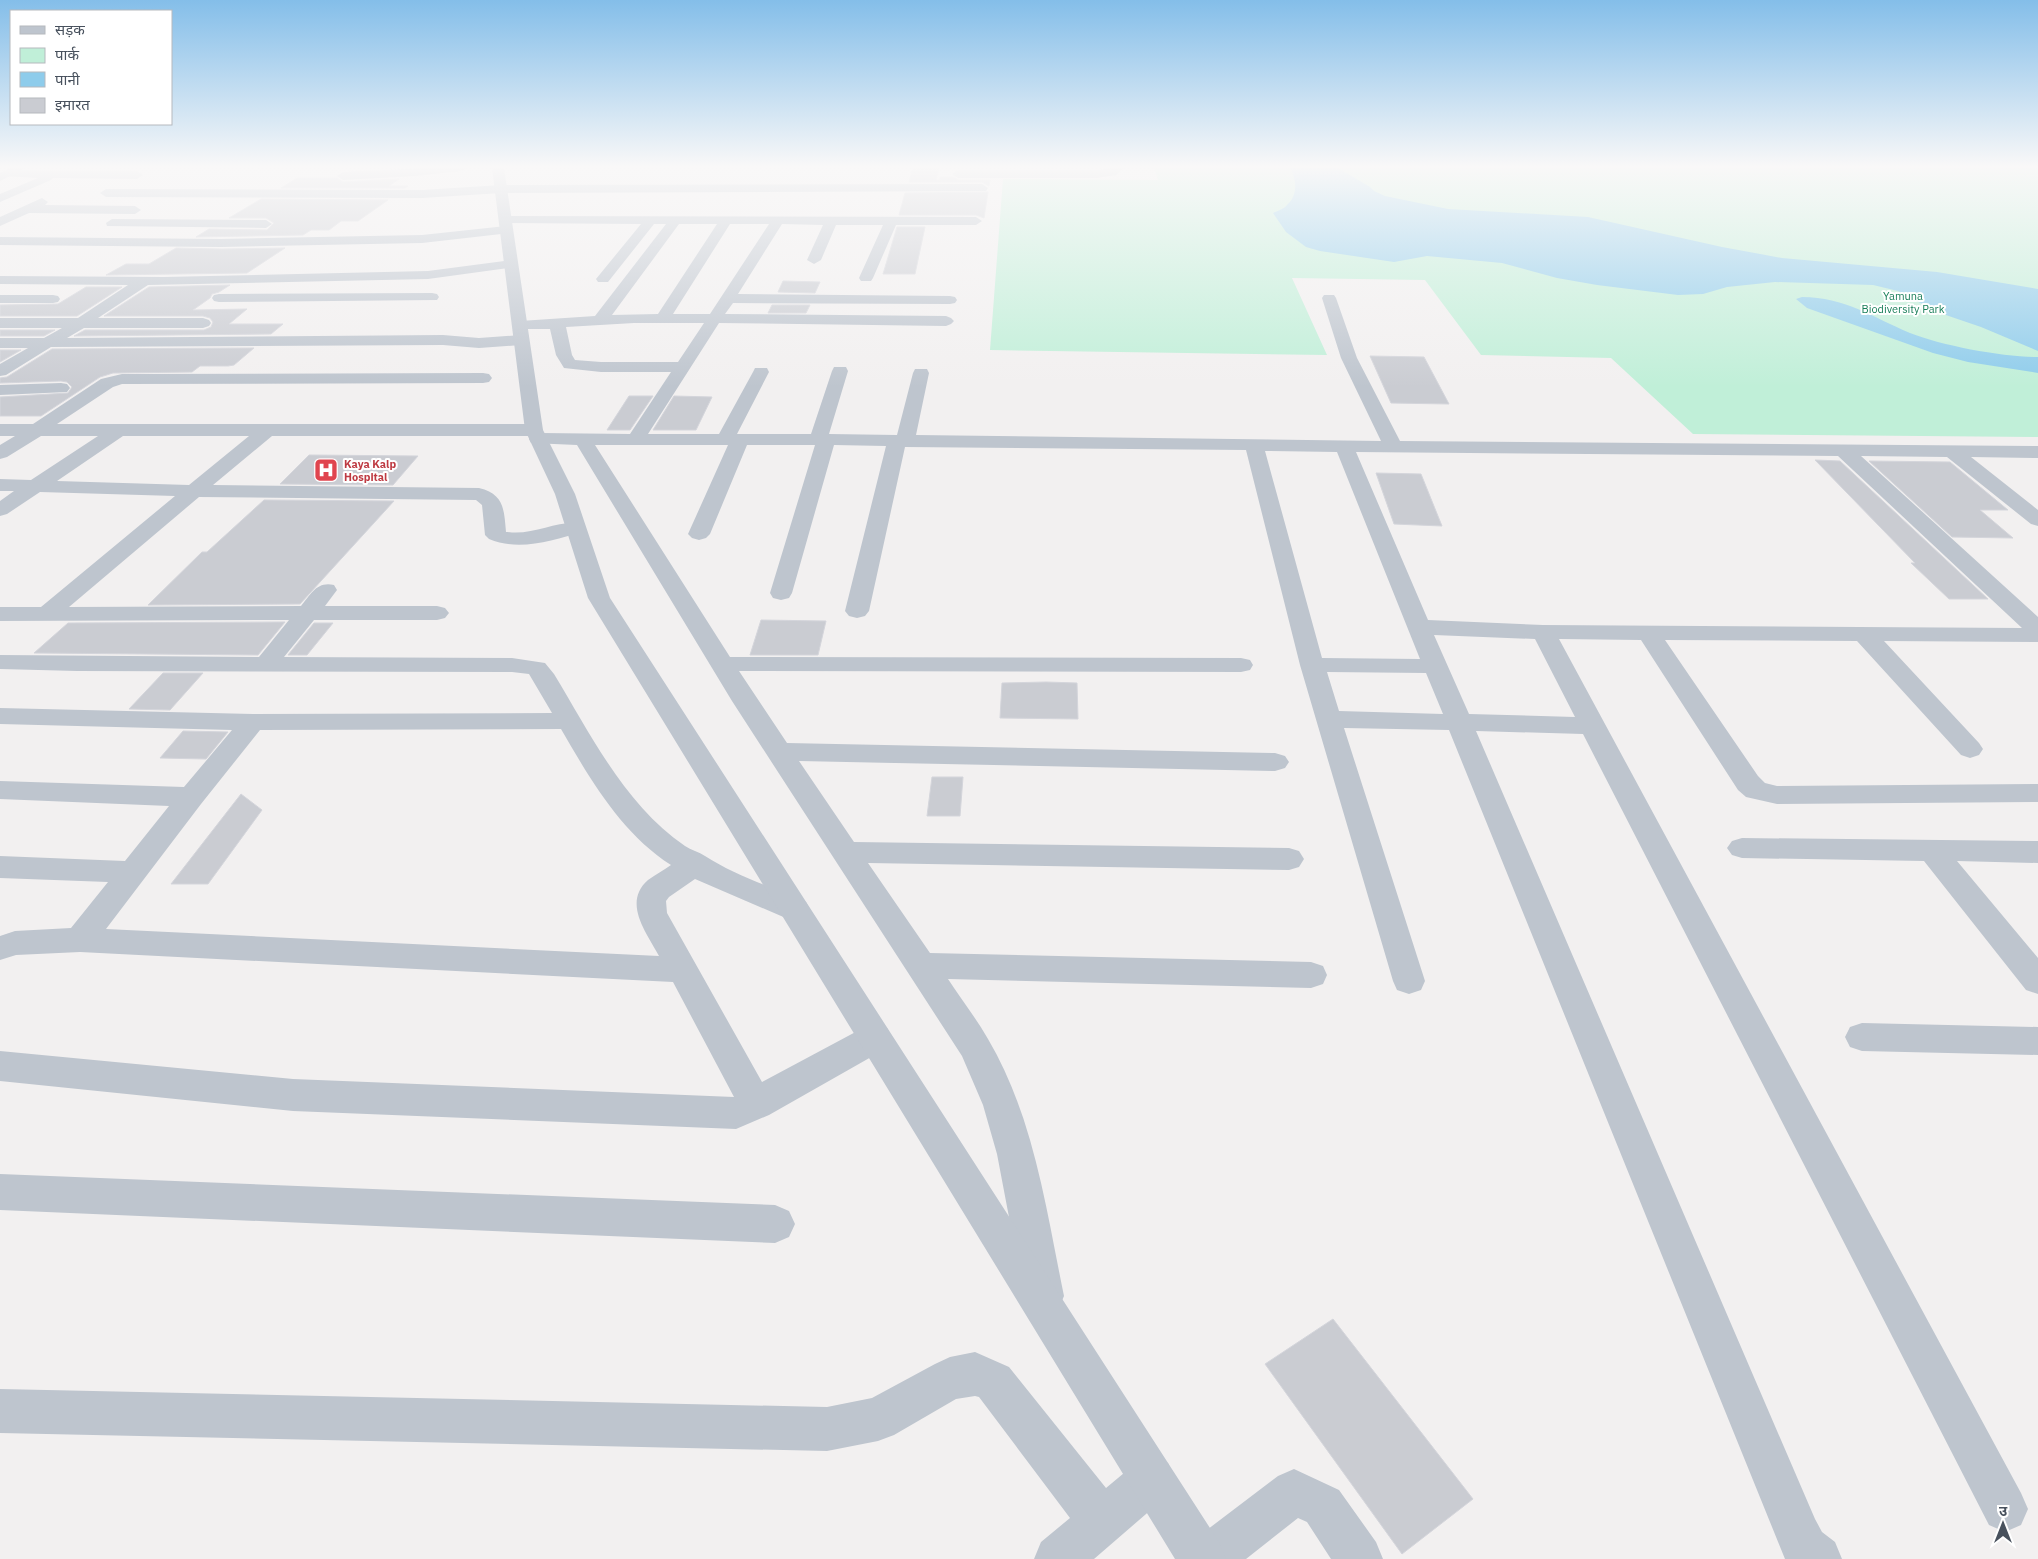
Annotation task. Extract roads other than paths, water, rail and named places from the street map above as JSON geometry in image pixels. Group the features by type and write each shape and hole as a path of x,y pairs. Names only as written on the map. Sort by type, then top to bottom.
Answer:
{"street":[{"path":"2,241 222,243 337,241"},
{"path":"202,256 225,241"},
{"path":"508,241 536,434 565,494 599,598 1202,1559"},
{"path":"603,279 634,241"},
{"path":"600,320 660,241"},
{"path":"663,318 713,241"},
{"path":"636,440 765,241"},
{"path":"814,260 822,241"},
{"path":"866,278 882,241"},
{"path":"378,262 430,271"},
{"path":"0,280 164,281 430,271 511,264"},
{"path":"164,281 187,266"},
{"path":"0,371 8,362 48,343 146,280"},
{"path":"206,298 432,297"},
{"path":"88,299 147,298"},
{"path":"728,298 950,300"},
{"path":"1328,298 1349,358 1394,447"},
{"path":"0,299 69,299"},
{"path":"0,343 443,340 480,343 557,324 600,320 716,317 946,321"},
{"path":"0,323 221,323"},
{"path":"557,324 564,355 570,364 601,367 683,367"},
{"path":"781,593 840,370"},
{"path":"699,534 732,440 761,372"},
{"path":"858,611 901,441 921,373"},
{"path":"0,452 37,430 107,383 122,379 484,378"},
{"path":"0,390 61,388"},
{"path":"0,430 267,430 536,434 583,440 822,440 1254,446 2038,452"},
{"path":"0,510 118,430"},
{"path":"46,614 267,430"},
{"path":"583,440 778,752 976,1049 1001,1105 1016,1154 1047,1312"},
{"path":"1254,446 1312,665 1409,981"},
{"path":"1344,446 1798,1536 1805,1549 1818,1559"},
{"path":"1844,450 2038,630"},
{"path":"1951,451 2038,520"},
{"path":"0,485 195,491 473,493 487,496 492,501 496,535 503,539 518,540 576,528"},
{"path":"265,665 326,590"},
{"path":"0,614 437,613"},
{"path":"1420,627 1544,632 2038,635"},
{"path":"1544,632 2005,1509"},
{"path":"1648,632 1748,783 1756,790 1777,795 2038,793"},
{"path":"1864,634 1970,749"},
{"path":"0,662 519,666 536,668 542,674 619,801 644,827 674,852 713,874 795,910"},
{"path":"722,664 1241,665"},
{"path":"1312,665 1436,666"},
{"path":"0,716 254,722 570,720"},
{"path":"1329,719 1593,726"},
{"path":"80,940 191,797 254,722"},
{"path":"778,752 1275,762"},
{"path":"0,790 191,797"},
{"path":"1742,848 2038,852"},
{"path":"1932,850 2038,981"},
{"path":"845,852 1289,859"},
{"path":"695,864 658,889 651,900 652,913 682,970 746,1108"},
{"path":"0,867 132,872"},
{"path":"0,948 15,943 80,940 682,970"},
{"path":"921,966 1311,975"},
{"path":"1862,1037 2038,1041"},
{"path":"0,1066 293,1095 746,1108 875,1038"},
{"path":"0,1192 775,1224"},
{"path":"0,1411 826,1429 889,1412 950,1379 975,1374 994,1382 1102,1521"},
{"path":"1058,1559 1152,1479"},
{"path":"1208,1559 1294,1492 1323,1506 1359,1559"}],"water":[{"path":"1298,241 1694,241 1782,258 1937,272 2038,289 2038,351 1981,327 1937,312 1898,291 1873,285 1775,282 1727,287 1703,294 1678,295 1557,278 1502,263 1427,256 1394,262 1320,251 1306,247"},
{"path":"1802,297 1832,300 1845,304 1910,333 1939,342 1991,353 2038,357 2038,373 1968,362 1933,353 1807,308 1796,299"}],"place":[{"name":"Kaya Kalp Hospital","path":"326,470"}],"park label":[{"name":"Yamuna Biodiversity Park","path":"1903,302"}]}
